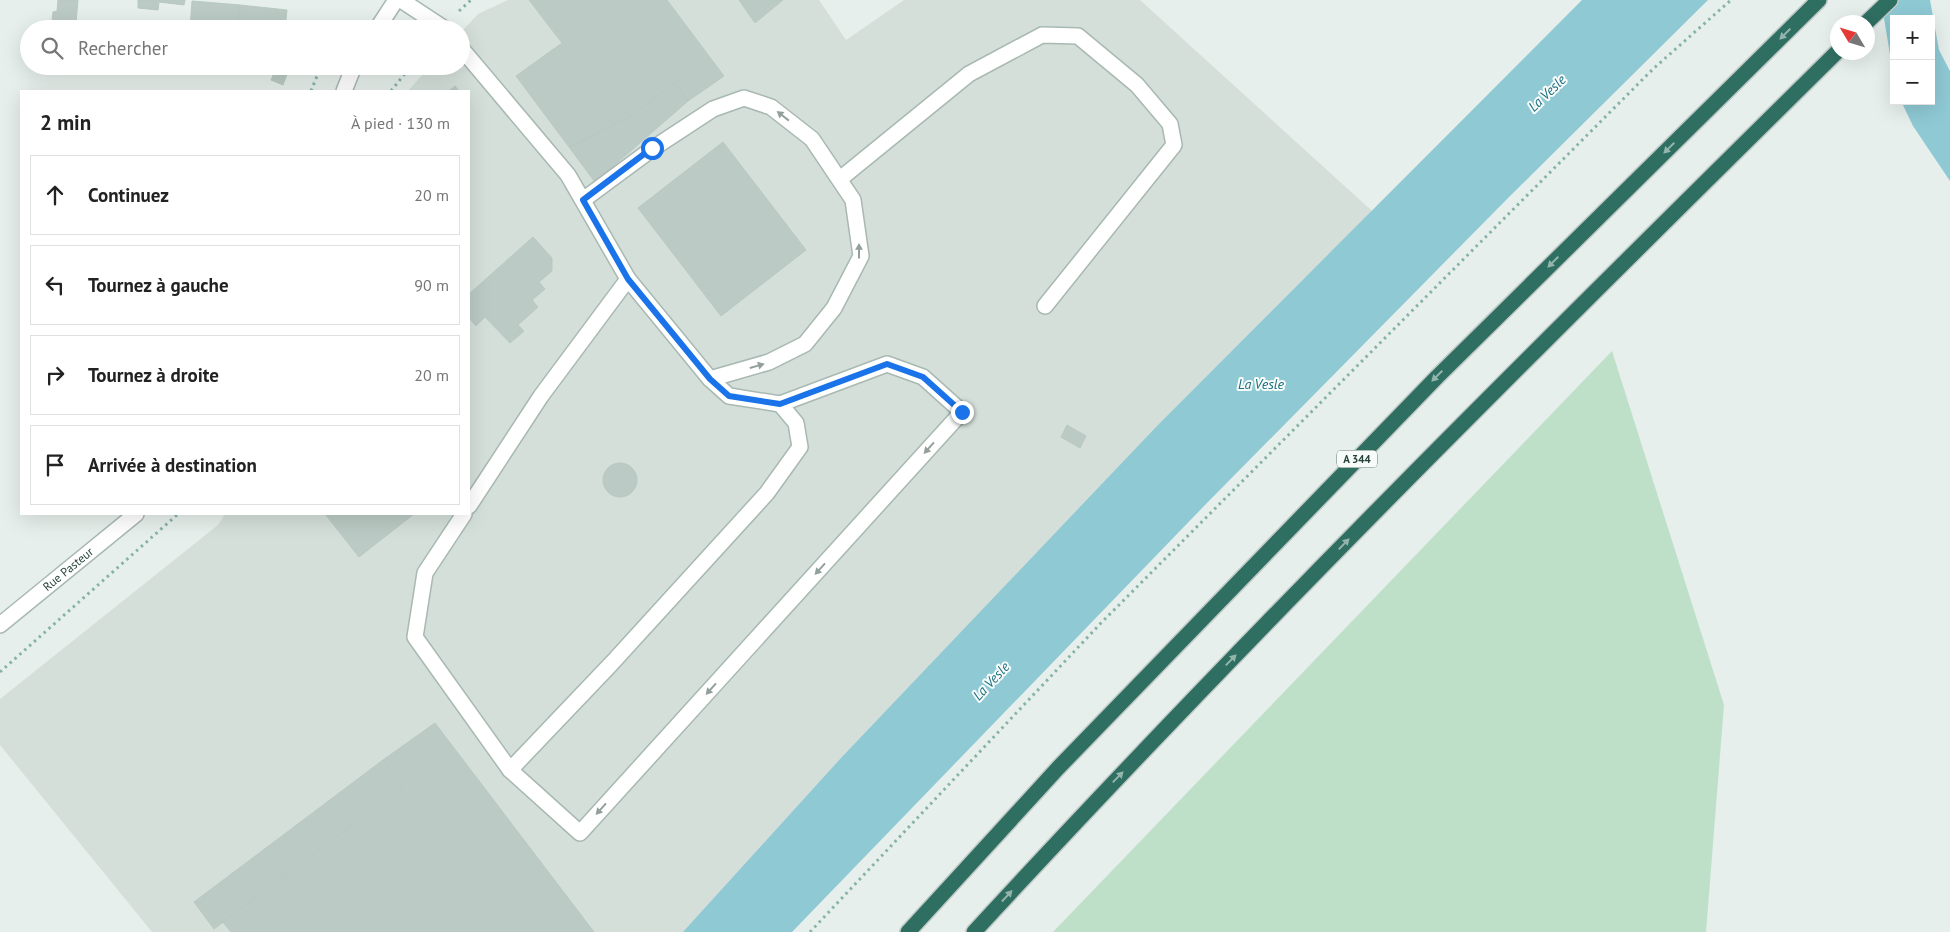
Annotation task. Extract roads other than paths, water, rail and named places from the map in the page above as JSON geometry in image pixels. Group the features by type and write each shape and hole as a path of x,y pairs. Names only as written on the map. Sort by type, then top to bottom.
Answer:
{"highway":[{"name":"A 344","path":"908,932 1059,767 1437,377 1819,0"},
{"path":"1874,15 1890,0"},
{"path":"974,932 1094,801 1479,404 1830,59"}],"street":[{"path":"383,20 396,0"},
{"path":"401,0 433,20"},
{"path":"840,180 969,74 1042,35 1078,36 1137,85 1170,124 1174,145 1045,306"},
{"path":"463,515 425,573 415,637 510,770 580,832 962,412 923,377 887,364 780,404 729,396 710,379 628,279 568,175 470,59"},
{"path":"344,90 350,75"},
{"path":"583,200 652,148 713,109 744,98 771,107 812,139 853,200 860,256 834,308 805,344 769,362 710,379"},
{"path":"470,504 541,396 628,279"},
{"path":"510,770 612,663 767,492 800,447 796,423 780,404"},
{"name":"Rue Pasteur","path":"0,625 135,515"}],"water":[{"name":"La Vesle","path":"1582,0 1708,0 1511,195 1205,505 792,932 683,932 841,758 1157,426"},
{"path":"1881,0 1930,0 1933,15 1890,15 1890,55"},
{"path":"1935,28 1939,50 1950,71 1950,181 1913,126 1903,105 1935,105"}]}
